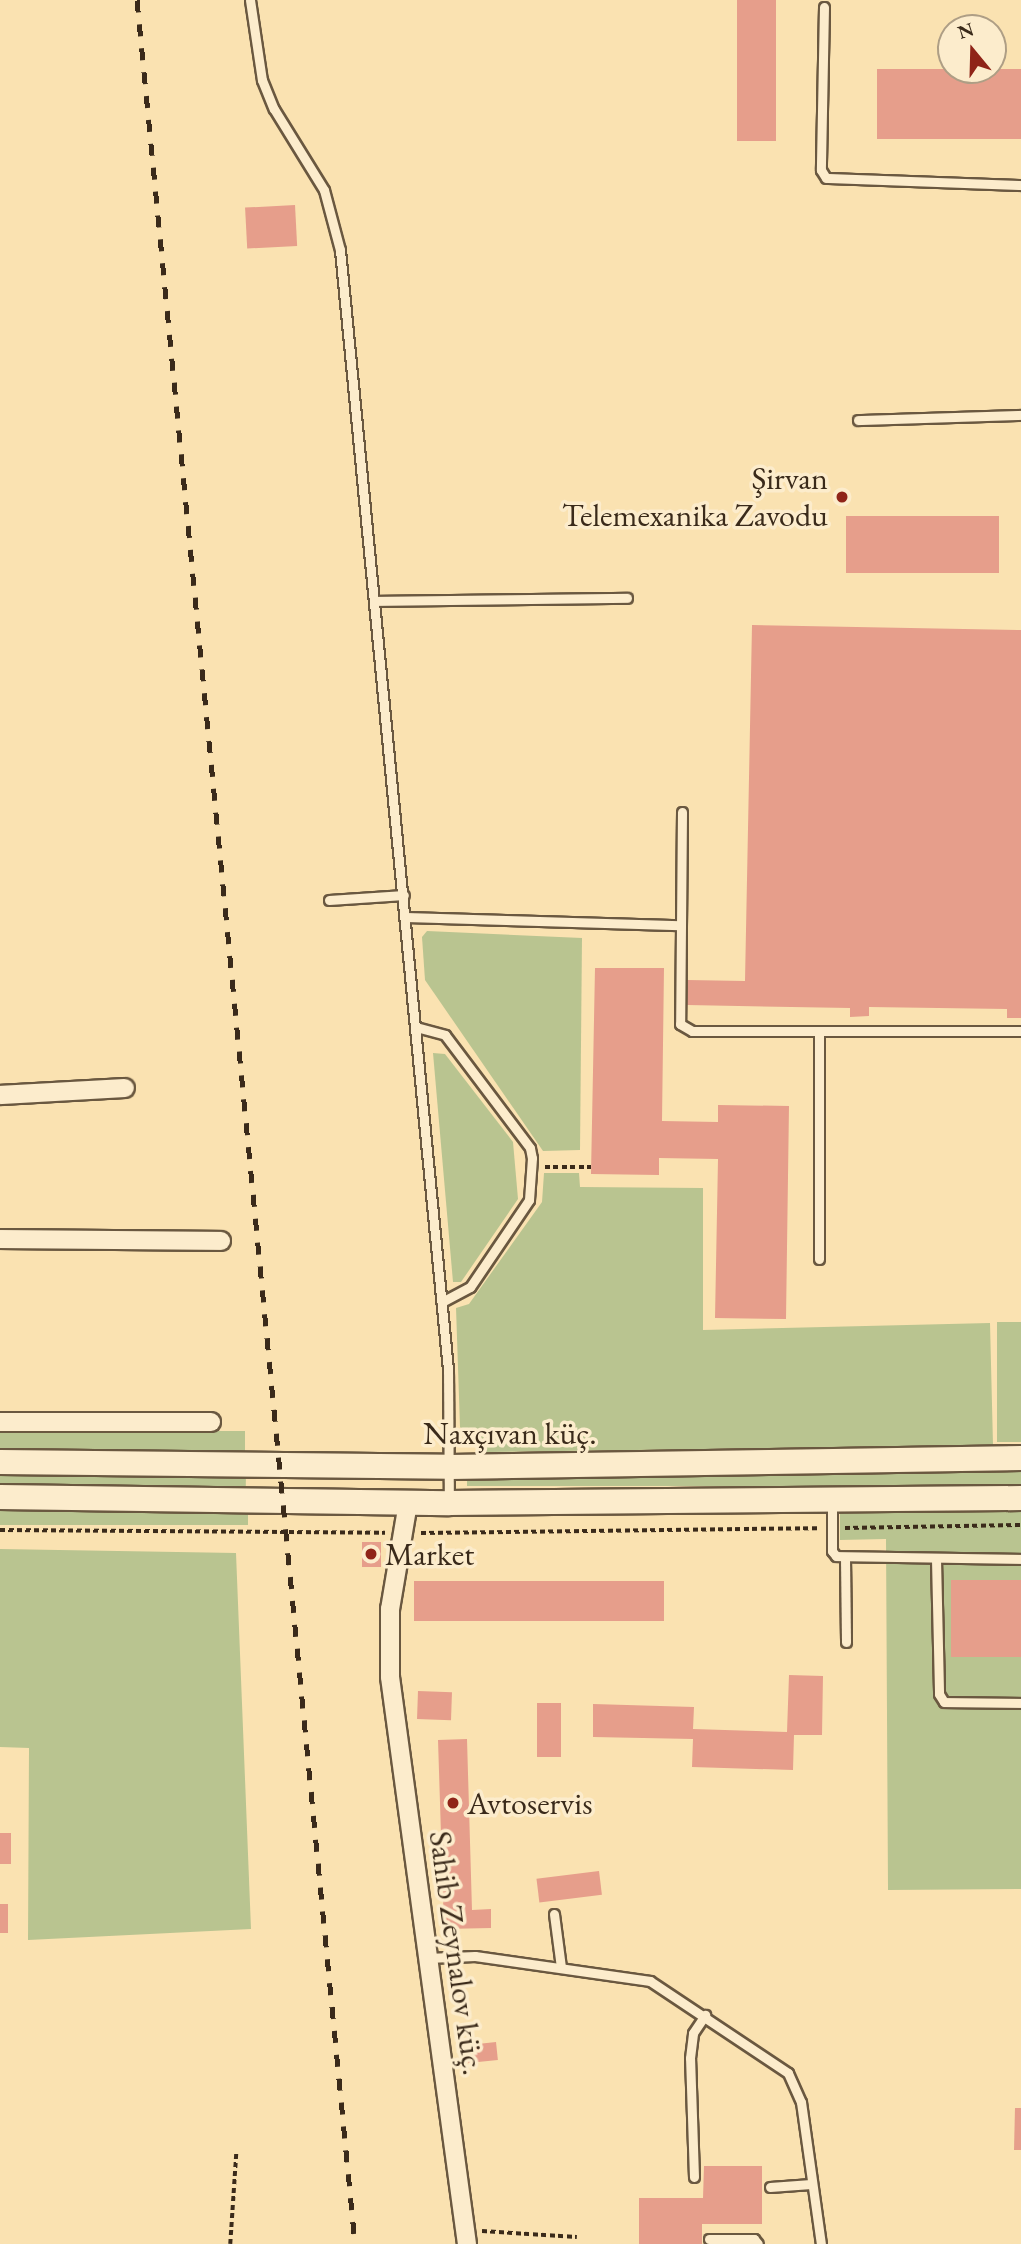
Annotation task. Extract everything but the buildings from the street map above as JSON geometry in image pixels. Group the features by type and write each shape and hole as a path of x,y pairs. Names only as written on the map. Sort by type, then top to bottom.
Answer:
{"main road":[{"name":"Naxçıvan küç.","path":"0,1462 450,1467 1021,1458"},
{"path":"0,1497 408,1503 1021,1498"}],"street":[{"path":"0,1095 125,1088"},
{"path":"0,1239 221,1241"},
{"path":"0,1422 211,1422"},
{"name":"Sahib Zeynalov küç.","path":"408,1503 400,1533 390,1609 390,1677 467,2237"}],"lane":[{"path":"250,0 262,80 274,109 324,190 335,219 404,895 442,1302 450,1467 449,1503"},
{"path":"824,7 821,170 826,178 1021,185"},
{"path":"858,420 1021,415"},
{"path":"374,601 627,598"},
{"path":"682,812 680,1024 692,1031 1021,1031"},
{"path":"329,900 404,895"},
{"path":"406,917 680,926"},
{"path":"416,1027 445,1035 530,1148 533,1167 529,1200 470,1287 442,1302"},
{"path":"819,1031 819,1259"},
{"path":"832,1500 832,1551 845,1558 1021,1559"},
{"path":"845,1558 846,1642"},
{"path":"936,1559 939,1694 944,1702 1021,1703"},
{"path":"554,1914 561,1967"},
{"path":"427,1958 475,1956 650,1980 788,2073 801,2102 821,2244"},
{"path":"694,2177 690,2058 693,2033 705,2015"},
{"path":"770,2187 811,2185"},
{"path":"709,2239 754,2239 758,2244"}],"path":[{"path":"533,1167 592,1167"},
{"path":"0,1530 400,1533 1021,1525"},
{"path":"230,2244 236,2153"},
{"path":"467,2237 577,2237"}],"green space":[{"path":"427,931 582,938 580,1150 543,1151 425,980 422,937"},
{"path":"433,1053 445,1054 513,1142 518,1199 461,1282 453,1282"},
{"path":"544,1173 579,1173 580,1187 703,1188 703,1330 990,1323 993,1445 485,1452 460,1427 456,1308 469,1304 542,1202"},
{"path":"997,1322 1021,1322 1021,1442 997,1442"},
{"path":"0,1431 245,1431 245,1454 0,1454"},
{"path":"467,1469 1021,1469 1021,1486 467,1486"},
{"path":"0,1471 246,1475 246,1493 0,1489"},
{"path":"0,1507 248,1507 248,1525 0,1525"},
{"path":"1021,1509 1021,1889 888,1890 886,1539 840,1540 840,1511"},
{"path":"0,1549 236,1553 251,1929 28,1940 29,1748 0,1747"}],"railway":[{"path":"137,0 355,2244"}],"place":[{"name":"Şirvan Telemexanika Zavodu","path":"842,497"},
{"name":"Market","path":"371,1554"},
{"name":"Avtoservis","path":"453,1803"}]}
